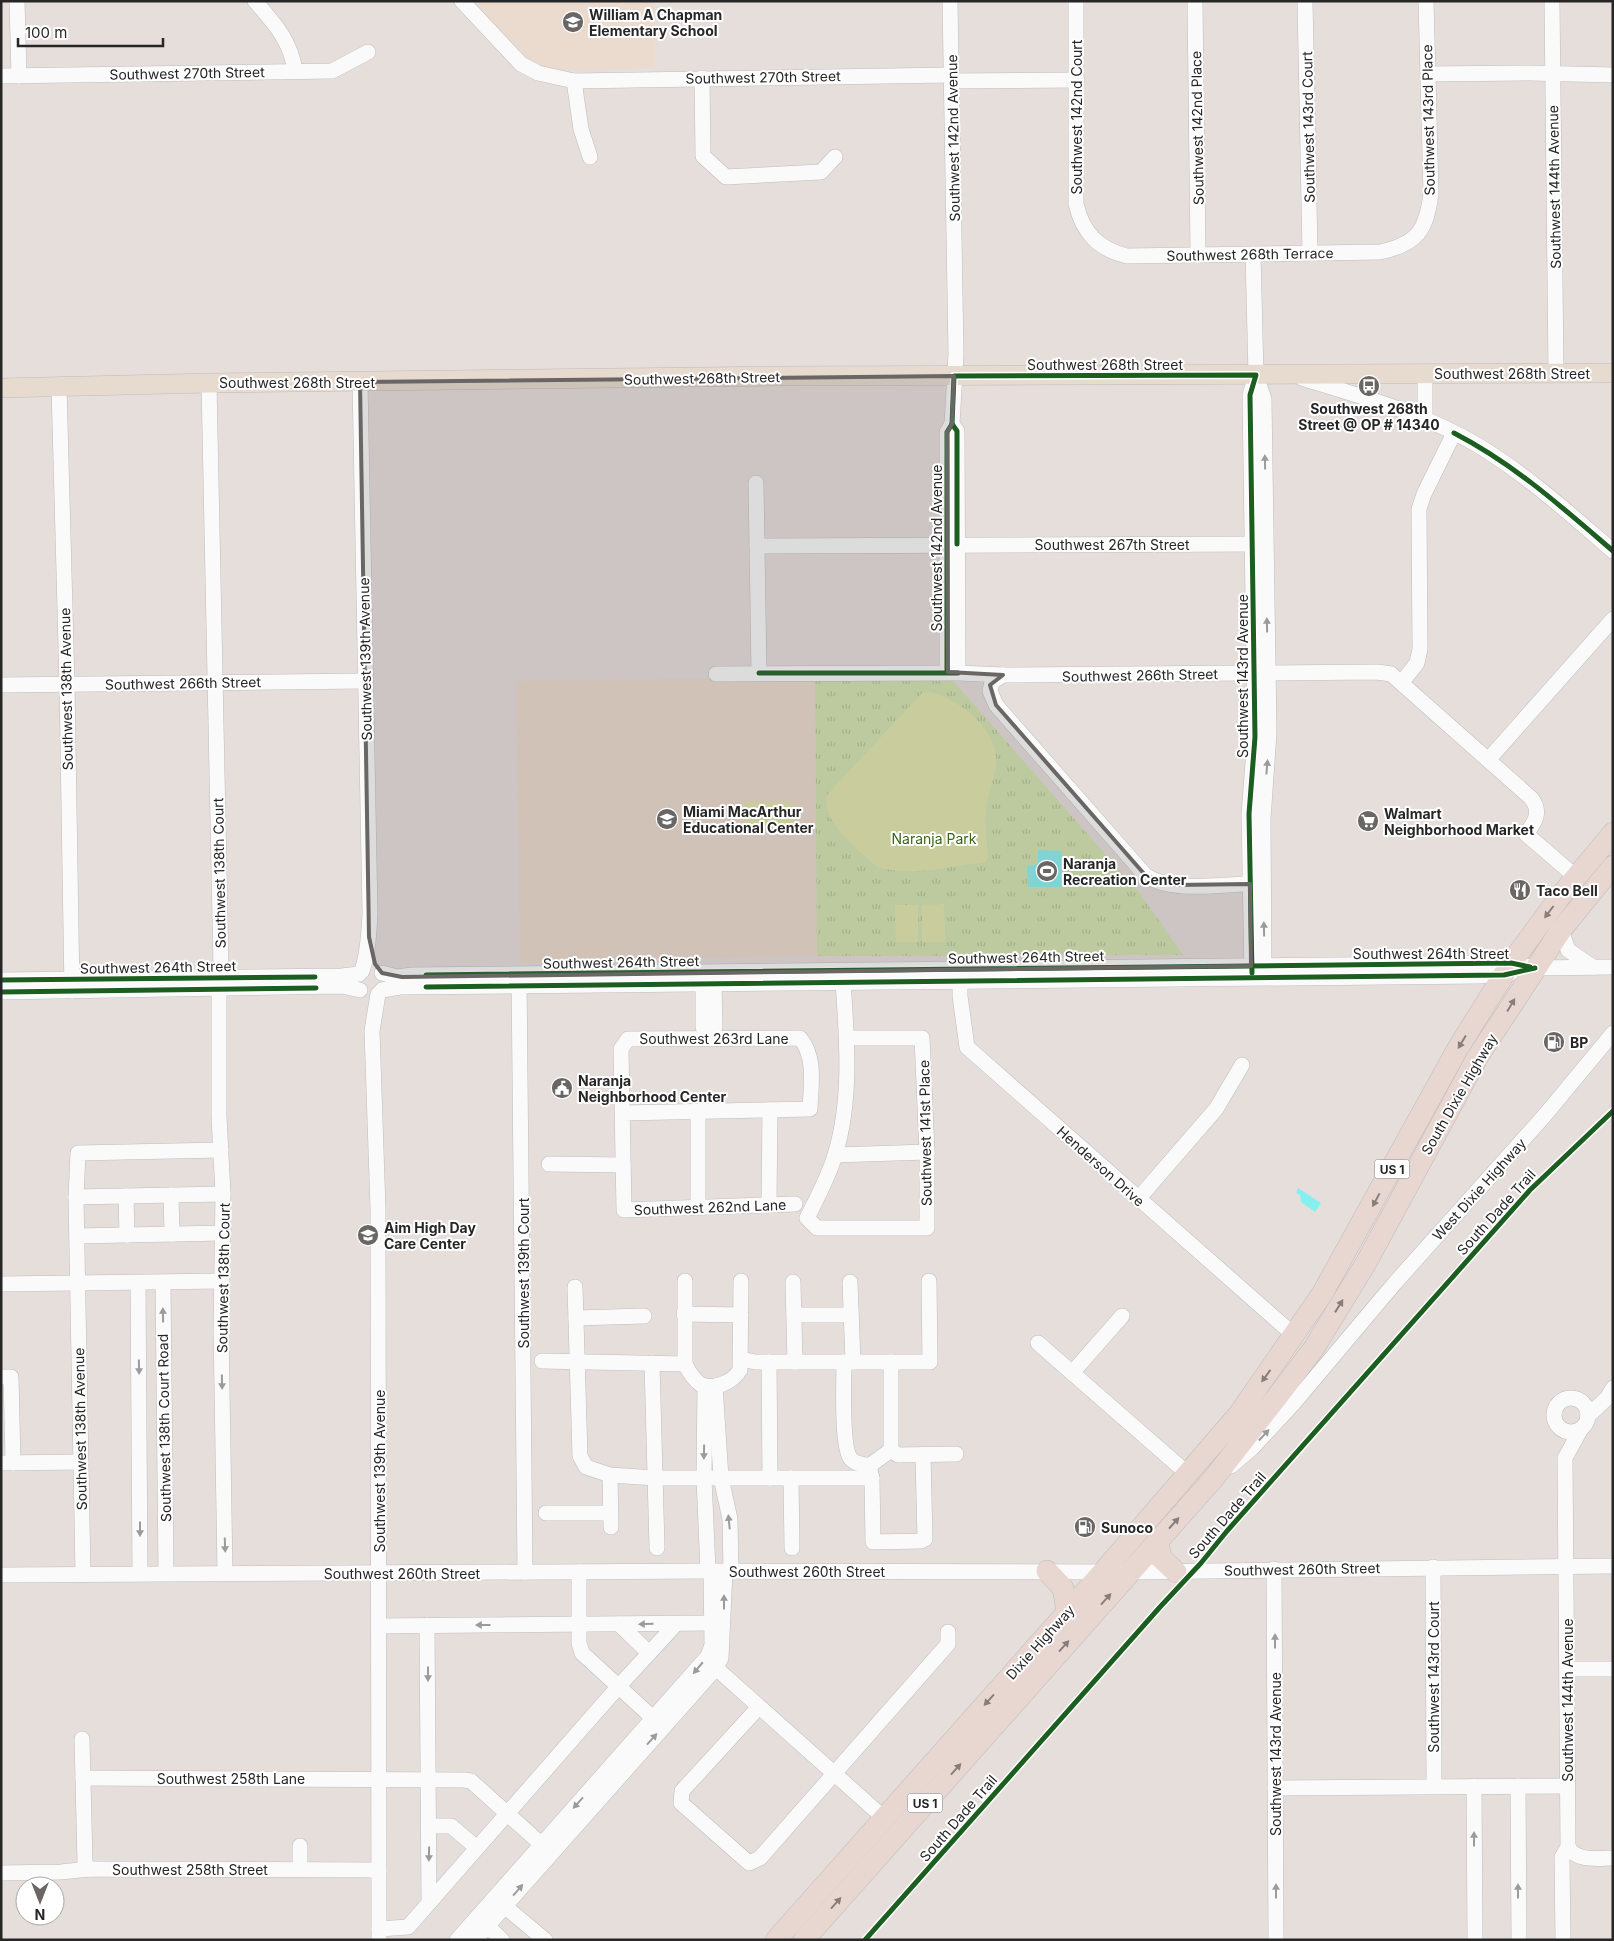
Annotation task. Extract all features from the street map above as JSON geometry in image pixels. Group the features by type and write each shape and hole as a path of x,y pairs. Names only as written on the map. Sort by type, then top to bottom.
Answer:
{"highway":[{"name":"South Dixie Highway","path":"1294,1336 1345,1255 1434,1090 1508,969 1576,876 1613,833"},
{"name":"South Dixie Highway","path":"1214,1478 1314,1348 1366,1263 1458,1092 1535,968 1561,930 1613,866"},
{"path":"1294,1336 1314,1348"},
{"name":"Dixie Highway","path":"776,1940 1188,1474 1239,1414 1294,1336"},
{"name":"Dixie Highway","path":"804,1940 1214,1478"},
{"path":"1158,1541 1161,1558 1176,1572"},
{"path":"1047,1570 1063,1588 1067,1611"}],"main road":[{"name":"Southwest 268th Street","path":"1,388 210,383 954,376 1613,373"}],"street":[{"path":"18,1 19,76"},
{"path":"255,1 280,30 293,57 295,71"},
{"name":"Southwest 270th Street","path":"462,1 521,64 538,73 574,81 702,78 1077,80"},
{"name":"Southwest 142nd Avenue","path":"950,1 956,354 952,424 957,431 952,544 952,672"},
{"name":"Southwest 142nd Court","path":"1076,1 1076,204 1086,231"},
{"name":"Southwest 142nd Place","path":"1195,1 1198,255"},
{"name":"Southwest 143rd Court","path":"1305,1 1310,253"},
{"name":"Southwest 143rd Place","path":"1418,235 1427,221 1431,194 1426,1"},
{"name":"Southwest 144th Avenue","path":"1552,1 1556,373"},
{"name":"Southwest 270th Street","path":"1,76 332,71 368,52"},
{"path":"1428,74 1613,76"},
{"path":"702,78 703,156 726,177 821,172 834,157"},
{"path":"574,81 581,129 590,157"},
{"name":"Southwest 268th Terrace","path":"1086,231 1097,244 1112,252 1127,256 1380,252 1392,250 1418,235"},
{"name":"Southwest 143rd Avenue","path":"1253,254 1256,375 1264,399 1259,544 1261,673 1249,814 1250,884 1258,972"},
{"path":"1424,419 1425,373"},
{"path":"1291,374 1424,419 1478,445 1530,480 1613,552"},
{"name":"Southwest 139th Avenue","path":"360,382 370,937 374,944 380,971"},
{"name":"Southwest 138th Court","path":"210,383 221,1150 224,1234 222,1281 225,1573"},
{"name":"Southwest 138th Avenue","path":"59,386 67,684 72,985"},
{"path":"1402,682 1416,663 1420,649 1419,509 1424,494 1454,433"},
{"path":"756,483 759,673"},
{"name":"Southwest 267th Street","path":"757,546 1259,544"},
{"path":"1488,760 1613,619"},
{"path":"716,674 952,672 998,678 990,694 996,705 1139,868 1153,880 1176,885 1250,884"},
{"name":"Southwest 266th Street","path":"998,678 1261,673 1377,672 1391,674 1536,805 1535,821 1526,834 1576,876"},
{"name":"Southwest 143rd Avenue","path":"1258,972 1263,819 1269,733 1261,673"},
{"name":"Southwest 266th Street","path":"1,685 365,681"},
{"path":"1561,930 1568,950 1592,967"},
{"name":"Southwest 139th Avenue","path":"360,973 366,958 366,944 370,937"},
{"name":"Southwest 264th Street","path":"1,980 72,985 220,983 342,986 371,992 400,988 520,980 1613,967"},
{"path":"371,968 380,971 385,984 371,992 357,982 360,973 371,968"},
{"name":"Southwest 264th Street","path":"380,971 397,977 708,984 848,982 960,975"},
{"name":"Southwest 264th Street","path":"220,983 342,976 360,973"},
{"name":"Henderson Drive","path":"960,975 967,1047 1294,1336"},
{"name":"Southwest 139th Court","path":"520,980 525,1572"},
{"path":"848,982 848,1038 844,1112 835,1155 927,1152"},
{"path":"708,984 709,1010 703,1027 708,1038"},
{"name":"Southwest 264th Street","path":"1,992 72,985"},
{"name":"Southwest 139th Avenue","path":"371,992 367,1021 372,1031 378,1209 379,1934"},
{"name":"West Dixie Highway","path":"1214,1478 1252,1448 1293,1404 1343,1344 1545,1115 1613,1033"},
{"name":"Southwest 263rd Lane","path":"623,1113 621,1049 628,1039 800,1038 808,1047 811,1057 810,1108 770,1110"},
{"name":"Southwest 141st Place","path":"835,1155 807,1218 817,1228 927,1228 927,1152 922,1038 848,1038"},
{"path":"1138,1198 1216,1109 1242,1065"},
{"path":"549,1164 623,1165 623,1113 770,1110 769,1204"},
{"path":"698,1111 698,1206"},
{"name":"Southwest 138th Avenue","path":"83,1574 77,1284 76,1197 78,1153 221,1150"},
{"name":"Southwest 262nd Lane","path":"623,1165 624,1210 795,1204"},
{"path":"76,1197 223,1194"},
{"path":"171,1195 172,1234"},
{"path":"126,1196 126,1235"},
{"path":"77,1236 224,1234"},
{"path":"1,1284 222,1281"},
{"path":"685,1281 685,1364 697,1381 710,1386 726,1383 737,1374 741,1359 741,1281"},
{"path":"741,1359 769,1362 930,1362 929,1281"},
{"path":"793,1282 795,1362"},
{"path":"850,1282 851,1315 845,1444 850,1458 870,1472"},
{"name":"Southwest 138th Court Road","path":"138,1283 140,1574"},
{"name":"Southwest 138th Court Road","path":"163,1283 166,1573"},
{"path":"575,1287 580,1456 586,1467 610,1475 655,1478 791,1478 870,1472 891,1450 891,1362"},
{"path":"684,1314 741,1315"},
{"path":"794,1315 851,1315"},
{"path":"576,1318 644,1316"},
{"path":"1072,1373 1122,1316"},
{"path":"1038,1343 1188,1474"},
{"path":"1314,1348 1328,1350 1343,1344"},
{"path":"542,1361 685,1364"},
{"path":"769,1362 770,1478"},
{"path":"652,1363 657,1548"},
{"path":"1,1377 11,1377 7,1405 7,1463 81,1462"},
{"path":"546,1848 716,1668 721,1658 719,1571 704,1478 711,1432 710,1386"},
{"name":"Southwest 144th Avenue","path":"1581,1401 1611,1390"},
{"name":"Southwest 144th Avenue","path":"1563,1940 1562,1857 1568,1847 1565,1458 1585,1422 1607,1398 1611,1390"},
{"path":"1571,1398 1581,1401 1587,1408 1585,1422 1571,1432 1558,1426 1554,1416 1559,1403 1571,1398"},
{"name":"Southwest 144th Avenue","path":"1558,1426 1561,1453 1565,1458"},
{"path":"457,1940 482,1921 499,1902 708,1656 712,1645 712,1623 719,1571 730,1519 711,1432"},
{"path":"891,1450 898,1455 956,1454"},
{"path":"870,1472 872,1542 921,1541 925,1539 923,1455"},
{"path":"546,1513 611,1520 610,1475"},
{"path":"791,1478 792,1548"},
{"name":"Southwest 260th Street","path":"1,1574 1047,1570 1176,1572 1274,1569 1613,1566"},
{"name":"Southwest 143rd Court","path":"1433,1567 1434,1786"},
{"name":"Southwest 143rd Avenue","path":"1274,1569 1276,1940"},
{"path":"579,1572 579,1643 582,1653 654,1719"},
{"path":"379,1626 712,1623"},
{"path":"619,1624 649,1653"},
{"path":"379,1934 408,1928 429,1901 507,1812 676,1624"},
{"path":"427,1626 430,1826 429,1901"},
{"path":"758,1708 682,1791 682,1803 749,1863 760,1858 948,1644 948,1632"},
{"path":"716,1668 758,1708 884,1818"},
{"path":"1567,1669 1613,1669"},
{"path":"82,1739 86,1863 88,1868"},
{"name":"Southwest 258th Lane","path":"83,1778 453,1778 471,1782 546,1848"},
{"path":"1474,1786 1475,1940"},
{"path":"1518,1786 1519,1940"},
{"path":"1275,1788 1567,1786"},
{"path":"430,1826 451,1826 477,1848"},
{"path":"300,1846 300,1869"},
{"path":"1568,1847 1574,1855 1581,1857 1613,1858"},
{"name":"Southwest 258th Street","path":"1,1873 61,1872 88,1868 379,1870"},
{"path":"499,1902 545,1940"},
{"path":"475,1940 482,1921"},
{"path":"482,1921 502,1940"}],"highlighted area":[{"path":"954,376 952,424 947,432 948,672 1003,675 990,685 996,705 1146,876 1176,885 1250,884 1251,966 402,977 382,973 375,964 369,937 360,382"}],"shaded area":[{"name":"William A Chapman Elementary School","path":"472,1 654,1 655,68 555,71 527,58"},
{"name":"Miami MacArthur Educational Center","path":"815,677 817,956 570,959 559,962 520,963 516,681"}],"green space":[{"name":"Naranja Park","path":"949,676 1141,895 1183,955 817,956 815,677"},
{"path":"930,692 952,701 974,716 990,736 994,747 996,765 985,814 988,858 985,862 915,871 900,871 876,866 835,825 827,806 827,795 922,693"},
{"path":"744,802 793,802 793,828 745,829"},
{"path":"944,904 945,942 922,942 922,905"},
{"path":"895,905 918,905 918,942 896,942"}],"water":[{"path":"1038,850 1061,851 1061,887 1028,887 1027,866 1038,864"},
{"path":"1298,1188 1321,1203 1315,1212 1301,1202 1300,1195 1296,1193"}],"cycle path":[{"path":"952,424 954,376 1256,375 1250,395 1255,737 1249,814 1252,973"},
{"path":"947,672 947,432 952,424 957,431 957,544"},
{"path":"1454,433 1517,472 1613,551"},
{"path":"759,673 958,673"},
{"path":"426,975 1511,963 1530,967"},
{"path":"426,987 1504,975 1535,968"},
{"path":"1,980 315,977"},
{"path":"1,992 316,988"},
{"name":"South Dade Trail","path":"865,1940 1530,1190 1613,1111"}],"place":[{"name":"William A Chapman Elementary School","path":"573,22"},
{"name":"Southwest 268th Street @ OP # 14340","path":"1369,386"},
{"name":"Miami MacArthur Educational Center","path":"667,819"},
{"name":"Walmart Neighborhood Market","path":"1368,821"},
{"name":"Naranja Recreation Center","path":"1047,871"},
{"name":"Taco Bell","path":"1520,890"},
{"name":"BP","path":"1554,1042"},
{"name":"Naranja Neighborhood Center","path":"562,1088"},
{"name":"Aim High Day Care Center","path":"368,1235"},
{"name":"Sunoco","path":"1085,1527"}]}
